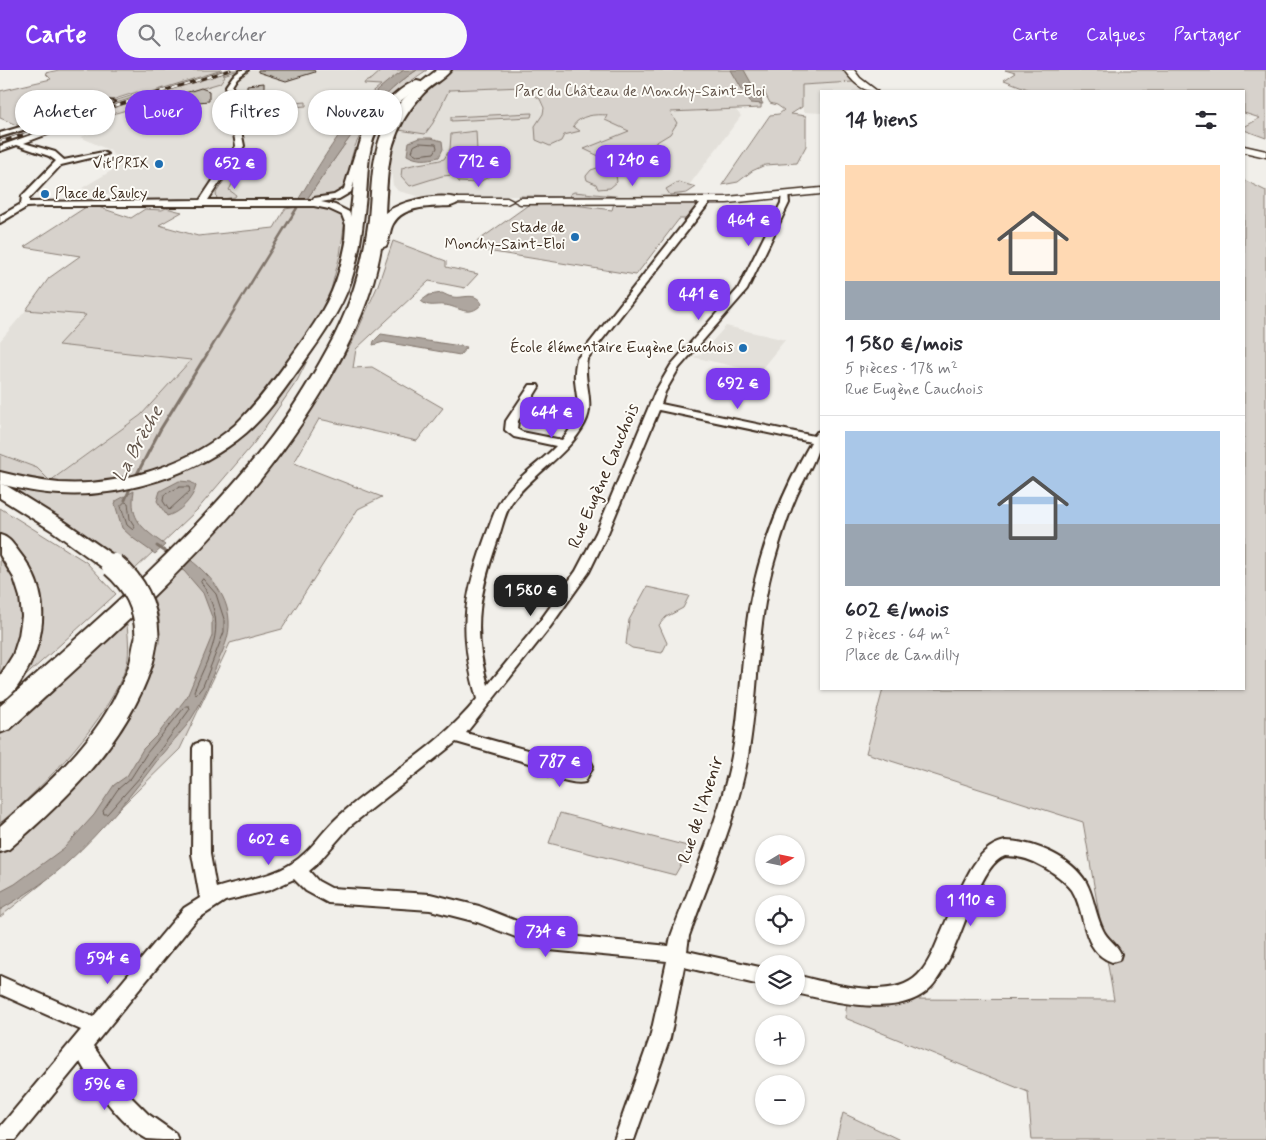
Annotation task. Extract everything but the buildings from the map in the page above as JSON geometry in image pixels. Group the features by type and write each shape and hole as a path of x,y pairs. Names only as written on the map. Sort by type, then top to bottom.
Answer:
{"highway":[{"path":"182,544 264,443 294,402 327,348 346,307 358,270 365,238 376,141 391,111 417,84 436,70"},
{"path":"402,108 409,100 445,70"},
{"path":"387,135 386,177 388,186 397,194 414,200 451,201"},
{"path":"357,306 365,283 372,250 381,160 387,135"},
{"path":"1,717 157,570 244,484 288,428 333,358 376,260 383,230 389,218 398,211 410,206 451,201"}],"main road":[{"path":"0,478 50,488 112,484 152,475 187,462 210,450 226,440 255,415 322,325 336,298 346,270 355,226 364,152 372,126 399,97 417,84"},
{"path":"0,490 58,526 108,568 131,602 142,636 142,662 116,715 98,742 57,790 0,841"},
{"path":"0,500 108,568"},
{"path":"0,541 22,569 34,610 27,646 16,669 0,692"},
{"path":"0,831 56,780 93,734 124,683 142,636"}],"street":[{"path":"203,202 240,146 229,86 235,77 245,70"},
{"path":"848,70 857,80 871,90"},
{"path":"0,135 15,130"},
{"path":"0,149 39,135"},
{"path":"0,220 26,205 309,202 333,198 346,192 351,185 361,148 367,138"},
{"path":"18,143 54,155 59,158 59,163"},
{"path":"1245,148 1266,154"},
{"path":"26,205 25,198 59,163 102,154"},
{"path":"451,201 507,201 512,204 520,201 707,200 820,191"},
{"name":"Rue Eugène Cauchois","path":"3,1140 184,920 209,900 228,892 279,879 297,870 316,854 335,830 455,735 485,700 566,596 587,564 654,406 675,367 733,302 744,286 786,203 785,195"},
{"path":"485,700 477,674 470,624 471,604 480,570 504,508 510,497 565,444 580,422 584,398 580,368 582,359 707,200"},
{"path":"309,202 332,207 348,216 350,225 346,270"},
{"path":"534,388 512,421 511,430 518,435 565,444"},
{"path":"654,406 820,437"},
{"name":"Rue de l'Avenir","path":"624,1140 660,1038 683,927 729,802 743,736 755,613 772,547 786,502 820,437"},
{"path":"455,735 471,742 546,762"},
{"path":"201,748 201,854 209,900"},
{"path":"805,986 846,993 878,996 898,995 922,984 932,972 966,897 986,861 994,852 1005,849 1036,855 1057,865 1072,877 1078,883 1085,897 1096,936 1104,948 1112,954"},
{"path":"297,870 317,889 337,896 430,902 479,914 549,942 656,951 755,975"},
{"path":"0,985 96,1027"},
{"path":"81,1045 101,1078 120,1102 148,1127 168,1140"}],"shaded area":[{"path":"217,70 401,70 375,90 308,90 308,135 341,135 325,155 297,201 142,203 82,188 130,160 113,155 111,151 80,137 87,135 115,135 115,101 125,98 125,135 202,135 202,90 152,90"},
{"path":"853,82 865,90 820,90 820,113 803,112 802,85"},
{"path":"524,87 540,99 543,113 630,114 735,109 741,116 681,196 503,196 498,199 429,199 398,191 393,185 390,163 395,136 402,135 402,122 426,90"},
{"path":"15,132 15,135 37,135 13,144 0,145 0,137"},
{"path":"26,310 87,315 58,345 192,360 141,415 49,481 0,464 0,341"},
{"name":"École élémentaire Eugène Cauchois","path":"726,326 785,340 759,372 693,357 700,355"}],"green space":[{"path":"59,70 222,70 158,90 125,90 125,96 115,99 115,90 15,90 15,124 0,118 0,91 51,79 45,73"},
{"path":"232,70 239,70 223,75 225,76 220,83 196,90 168,90"},
{"path":"382,70 404,70 379,90 375,90 381,85 364,84"},
{"path":"417,70 427,70 400,90 391,90"},
{"name":"Parc du Château de Monchy-Saint-Eloi","path":"451,70 844,70 853,82 802,85 802,107 791,114 806,116 806,146 797,163 765,165 752,171 738,182 722,185 770,115 779,114 784,110 770,103 762,88 761,108 670,112 677,123 670,134 642,151 623,152 605,159 584,149 629,131 605,120 607,115 588,116 580,119 573,126 580,131 564,135 561,141 550,146 536,140 535,126 543,114 544,108 540,99 523,87 449,90 433,123 425,134 402,130 402,122 422,96"},
{"path":"1005,70 1266,70 1266,138 1245,130 1245,126 1260,118 1245,113 1245,90 1030,90 1004,80 1015,73"},
{"path":"125,98 125,100 115,103 115,101"},
{"path":"306,102 306,106 298,107 298,103"},
{"path":"125,103 125,110 115,113 115,106"},
{"path":"532,113 531,117 451,121 451,117"},
{"path":"476,131 477,151 508,153 509,167 477,183 459,182 454,175 442,176 410,186 401,176 402,168 444,159 450,149 451,134"},
{"path":"15,132 15,134 0,139 0,137"},
{"path":"23,135 34,135 13,144 0,144 0,142"},
{"path":"351,135 360,135 354,149 345,187 333,196 307,199"},
{"path":"597,168 616,175 617,182 610,188 598,189 596,184 587,180 586,176 591,170"},
{"path":"227,176 236,177 229,190 236,195 235,197 217,200 216,193"},
{"path":"1245,180 1266,191 1266,1140 1032,1140 1028,1092 845,1018 847,1003 900,999 1114,1000 1083,822 866,753 883,690 1245,690"},
{"path":"678,182 696,187 687,193 670,195 666,189"},
{"path":"574,192 625,197 704,196 700,198 519,198 519,196 571,197 570,194"},
{"name":"Stade de Monchy-Saint-Eloi","path":"531,203 567,204 612,210 614,203 699,204 687,219 679,219 636,275 468,248"},
{"path":"95,206 131,218 145,209 162,210 166,208 182,212 159,225 198,236 274,228 285,209 306,206 333,209 345,220 340,255 318,339 297,381 254,443 197,510 134,570 110,552 104,553 0,486 0,454 37,468 50,481 141,415 191,360 58,345 86,315 26,310 49,278 80,256 24,247 86,207"},
{"path":"393,241 446,261 446,267 478,274 465,288 429,281 356,349 353,368 372,367 443,408 417,441 319,419 294,463 382,497 358,509 282,629 230,643 180,749 43,883 0,917 0,853 23,836 98,760 137,700 159,643 159,617 153,596 279,458 308,416 353,341 378,285"},
{"path":"0,508 86,562 116,594 20,681 32,645 5,537 0,534"},
{"path":"0,547 25,593 23,636 0,685"},
{"path":"647,587 689,596 683,608 666,617 659,625 667,643 662,653 632,648 626,644 629,620"},
{"path":"126,618 129,647 127,664 106,707 91,729 55,771 0,823 0,735"},
{"path":"560,813 691,847 675,875 549,843"},
{"path":"843,1113 900,1140 836,1140"}],"water":[{"path":"404,70 417,70 391,90 378,90"},
{"path":"731,70 744,70 763,104 750,103"},
{"path":"339,135 351,135 307,199 298,200 320,164"},
{"path":"419,138 431,138 442,141 443,149 439,157 423,159 407,155 409,142"},
{"path":"442,293 452,297 473,297 482,304 472,311 468,311 444,305 429,305 421,301 429,295"},
{"path":"381,334 467,347 460,355 384,342 373,345 374,341"},
{"path":"179,481 191,482 196,486 189,500 181,509 167,516 157,501 160,491"},
{"name":"La Brèche","path":"134,491 134,509 139,523 165,545 155,554 122,528 115,504 116,501"},
{"path":"187,557 209,577 221,593 228,611 229,621 226,643 200,703 187,725 94,837 52,876 0,910 0,892 15,884 64,848 94,815 114,785 127,776 143,749 158,734 187,697 212,636 212,617 203,593 184,571 176,567"}],"waterway":[{"name":"La Brèche","path":"203,361 300,203"},
{"name":"La Brèche","path":"135,478 160,430 203,360"},
{"name":"La Brèche","path":"125,500 132,484"},
{"name":"La Brèche","path":"157,546 172,556"}],"railway":[{"path":"0,142 230,70"}],"place":[{"name":"Vit'PRIX","path":"159,164"},
{"name":"Place de Saulcy","path":"45,194"},
{"name":"Stade de Monchy-Saint-Eloi","path":"575,237"},
{"name":"École élémentaire Eugène Cauchois","path":"743,348"}]}
